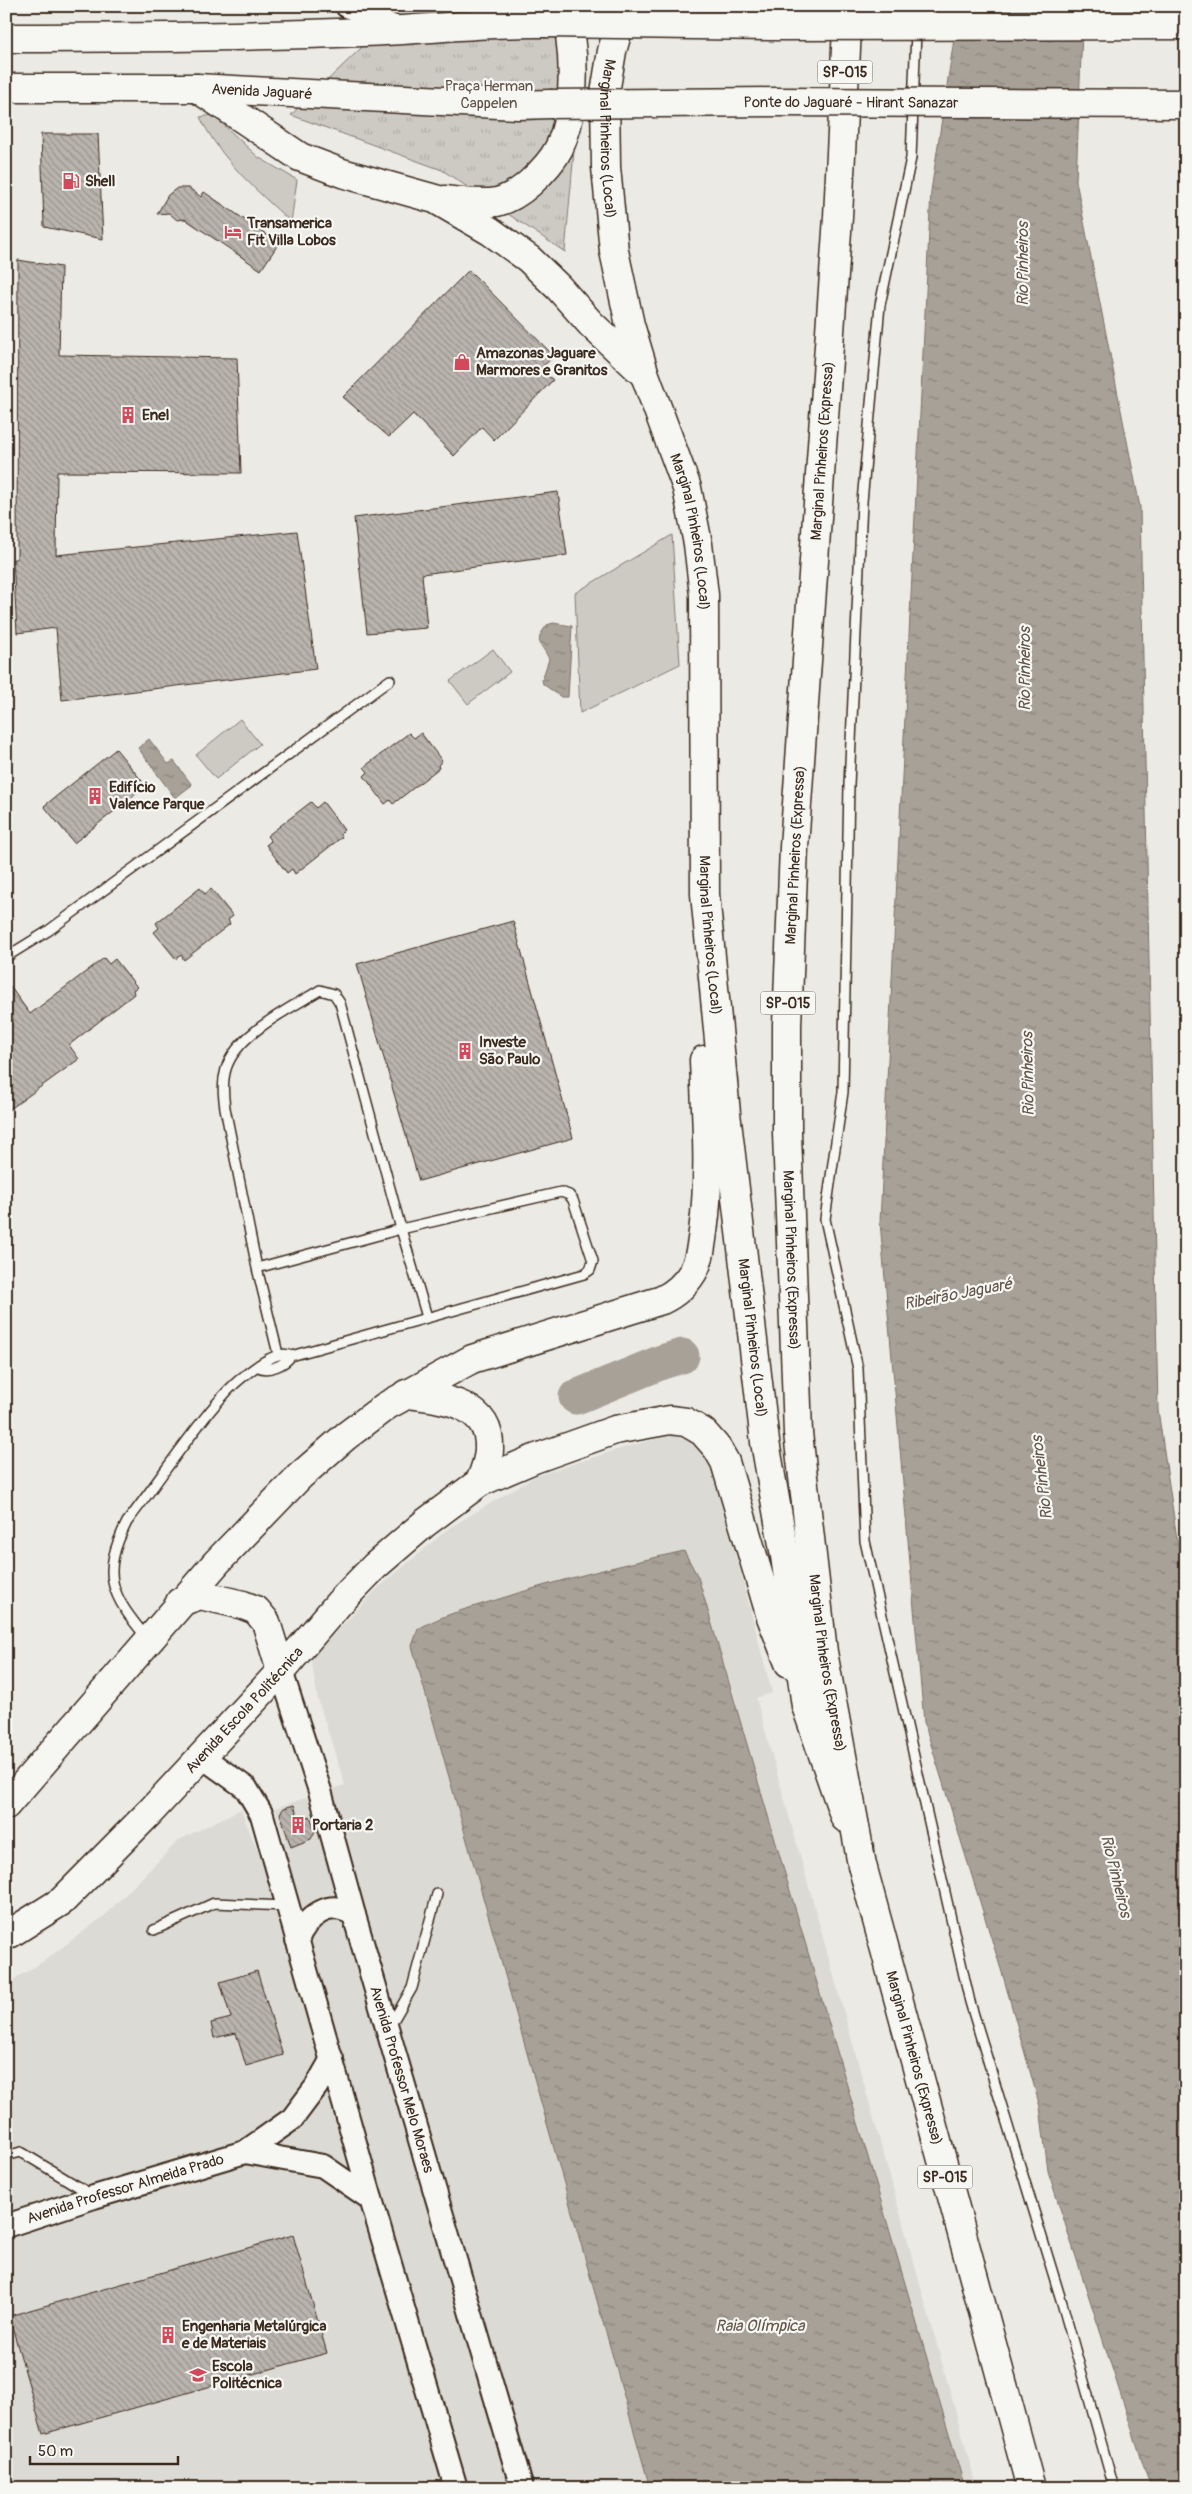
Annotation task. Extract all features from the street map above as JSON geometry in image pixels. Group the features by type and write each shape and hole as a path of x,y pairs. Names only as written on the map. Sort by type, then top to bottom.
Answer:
{"highway":[{"name":"Marginal Pinheiros (Local)","path":"625,6 612,51 605,93 604,144 614,251 630,325 645,375 687,488 698,544 704,595 706,894 726,1113 765,1442 785,1556 806,1706 862,1866"},
{"name":"Marginal Pinheiros (Expressa)","path":"848,6 838,217 794,847 787,1025 787,1132 798,1433 823,1652 862,1866 1031,2488"},
{"path":"196,88 300,157 342,173 435,199 478,203 498,202 520,192 543,171 559,148 566,124 572,82 573,55 571,30 554,14"},
{"path":"6,38 206,38 402,31 504,22 554,14 771,26 1186,25"},
{"name":"Avenida Jaguaré","path":"6,88 196,88 518,105"},
{"name":"Ponte do Jaguaré - Hirant Sanazar","path":"518,105 768,102 1186,104"},
{"path":"435,199 490,231 529,259 645,375"},
{"path":"6,1805 45,1762 180,1602 300,1476 354,1430 406,1394 472,1359 662,1300 674,1294 693,1271 699,1257 706,1209 708,1162 699,953 706,894"},
{"path":"406,1394 452,1400 478,1417 487,1433 489,1449 480,1482"},
{"name":"Avenida Escola Politécnica","path":"6,1936 62,1901 120,1844 281,1671 339,1603 375,1566 425,1523 480,1482 534,1458 615,1430 670,1420 686,1422 703,1432 717,1448 726,1462 771,1618 806,1706"},
{"path":"180,1602 200,1595 256,1610 266,1622 281,1671"}],"street":[{"path":"346,6 402,31"},
{"name":"Avenida Professor Melo Moraes","path":"281,1671 320,1791 354,1915 522,2488"},
{"path":"201,1756 233,1776 246,1788 255,1799 262,1815 371,2199 456,2488"},
{"path":"298,1940 303,1925 328,1908 340,1908 354,1915"},
{"name":"Avenida Professor Almeida Prado","path":"6,2226 94,2197 245,2152 292,2119 316,2087 332,2059"},
{"name":"Avenida Professor Almeida Prado","path":"245,2152 323,2166 371,2199"}],"lane":[{"path":"917,6 911,158 880,305 862,502 849,785 843,1092 825,1219 858,1369 865,1541 970,2002 1062,2304 1114,2488"},
{"path":"6,957 48,931 390,680"},
{"path":"278,1354 257,1268 225,1108 222,1083 226,1067 248,1037 320,990 334,994 340,1003 401,1229 428,1317"},
{"path":"257,1268 401,1229 565,1193 573,1200 593,1261 590,1270 584,1274 291,1356 283,1364 267,1369 258,1368"},
{"path":"148,1640 126,1613 115,1594 111,1568 115,1545 127,1522 222,1397 268,1358 287,1353 291,1356"},
{"path":"388,2031 412,1988 437,1894"},
{"path":"154,1930 214,1903 288,1906"},
{"path":"6,2156 21,2152 94,2197"}],"shaded area":[{"path":"670,1435 691,1441 711,1458 772,1693 756,1698 977,2488 6,2488 6,1984 44,1961 104,1916 179,1840 241,1809 257,1850 285,1841 275,1808 345,1785 318,1700 311,1658 377,1589 449,1528 536,1476"}],"green space":[{"name":"Praça Herman Cappelen","path":"405,6 587,6 565,252 442,170 291,115"},
{"path":"213,115 258,157 297,180 291,222 240,174 218,147 200,117"},
{"path":"672,535 680,664 580,713 575,593"},
{"path":"493,649 510,672 468,704 450,681"},
{"path":"240,719 260,744 216,779 196,755"}],"water":[{"name":"Rio Pinheiros","path":"959,6 1083,6 1076,181 1140,507 1158,1410 1186,1600 1186,2488 1151,2488 1048,2171 1040,2107 1004,1979 924,1722 880,1222 931,191"},
{"path":"553,623 572,626 568,697 561,697 543,684 542,680 549,659 539,639 547,625"},
{"path":"149,739 168,764 174,761 192,785 175,798 138,748"},
{"name":"Raia Olímpica","path":"684,1551 698,1577 965,2488 650,2488 412,1646 418,1629 456,1612 566,1579"}],"building":[{"name":"Shell","path":"41,134 98,134 103,239 44,227"},
{"name":"Transamerica Fit Villa Lobos","path":"177,188 189,188 201,197 204,192 279,243 261,270 185,219 177,220 169,213 157,214 168,195"},
{"path":"18,260 61,267 59,355 237,358 241,473 57,472 56,555 297,531 316,669 62,700 56,628 17,633 13,559 17,559"},
{"name":"Amazonas Jaguare Marmores e Granitos","path":"469,270 554,356 540,369 553,380 494,440 482,427 454,456 413,414 389,437 343,397"},
{"path":"558,492 567,555 422,574 427,628 367,633 354,518"},
{"path":"409,733 414,738 421,733 442,761 438,765 439,768 393,804 390,800 385,804 364,776 368,772 364,767"},
{"name":"Edifício Valence Parque","path":"116,749 146,786 74,843 44,806"},
{"path":"311,802 316,808 323,802 344,830 340,834 342,837 295,874 292,869 287,873 266,845 271,841 267,836"},
{"path":"200,888 205,894 211,889 233,916 228,920 230,924 184,960 181,955 176,959 154,932 159,928 156,923"},
{"name":"Investe São Paulo","path":"513,921 573,1138 419,1181 357,964"},
{"path":"104,958 109,964 115,959 137,987 133,990 134,994 69,1045 79,1059 6,1112 6,981 30,1014"},
{"name":"Portaria 2","path":"294,1805 299,1820 310,1816 315,1831 311,1839 291,1847 280,1813 284,1808"},
{"path":"257,1971 283,2055 246,2066 236,2033 214,2038 211,2023 231,2018 220,1982"},
{"name":"Engenharia Metalúrgica e de Materiais","path":"293,2235 327,2353 43,2434 9,2316"}],"waterway":[{"name":"Ribeirão Jaguaré","path":"576,1397 662,1362 682,1356"}],"place":[{"name":"Shell","path":"71,181"},
{"name":"Transamerica Fit Villa Lobos","path":"233,232"},
{"name":"Amazonas Jaguare Marmores e Granitos","path":"462,362"},
{"name":"Enel","path":"128,415"},
{"name":"Edifício Valence Parque","path":"95,796"},
{"name":"Investe São Paulo","path":"465,1051"},
{"name":"Portaria 2","path":"298,1825"},
{"name":"Engenharia Metalúrgica e de Materiais","path":"168,2335"},
{"name":"Escola Politécnica","path":"198,2375"}]}
